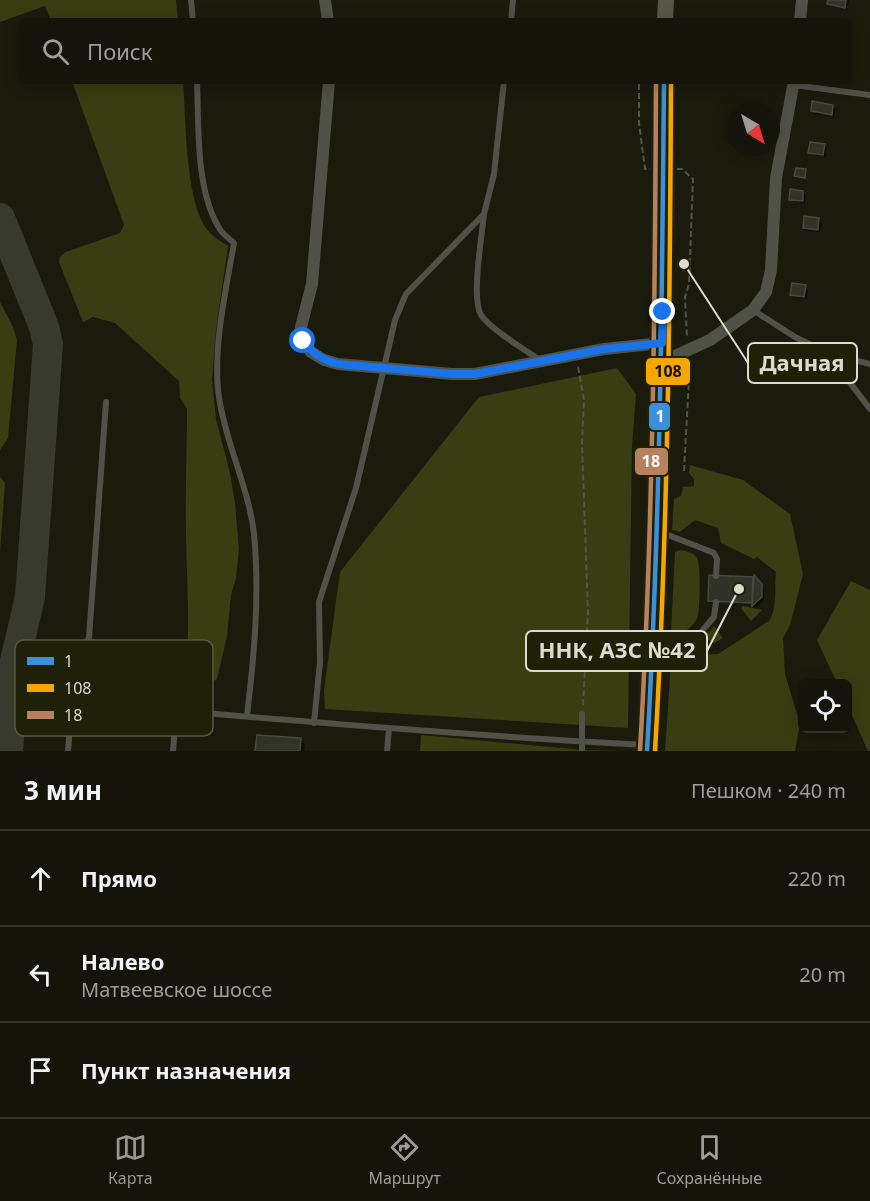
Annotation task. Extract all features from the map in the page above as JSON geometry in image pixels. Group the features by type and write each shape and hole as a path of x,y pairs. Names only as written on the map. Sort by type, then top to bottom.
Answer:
{"main road":[{"path":"665,18 666,0"},
{"path":"647,748 653,649 662,362 664,84"}],"street":[{"path":"325,0 328,18"},
{"path":"800,18 802,0"},
{"path":"329,84 312,284 301,327 303,341 312,351 324,360 338,364 475,374 575,354 662,343"},
{"path":"662,362 710,340 753,310 766,292 771,270 776,178 793,84"}],"lane":[{"path":"191,0 193,18"},
{"path":"511,18 513,0"},
{"path":"197,84 200,146 209,206 222,232 234,243 219,342 218,372 219,398 254,534 256,637 247,716"},
{"path":"504,84 494,174 484,214 476,301 481,315 540,360"},
{"path":"799,84 870,95"},
{"path":"314,723 320,662 319,602 356,488 395,320 406,294 484,214"},
{"path":"753,310 795,337 828,353 870,364"},
{"path":"828,353 870,409"},
{"path":"88,640 106,402"},
{"path":"657,531 714,553 717,559 716,576"},
{"path":"653,649 690,642 714,617 716,602"},
{"path":"213,714 647,748"},
{"path":"582,714 582,751"},
{"path":"387,751 389,728"},
{"path":"68,751 69,736"},
{"path":"173,751 174,736"}],"path":[{"path":"575,354 584,400 582,443 588,613 582,714"}],"green space":[{"path":"0,0 176,0 178,18 50,18 45,6 0,22"},
{"path":"73,84 183,84 188,158 194,198 206,228 228,246 216,330 212,380 216,419 235,503 239,549 227,636 217,679 213,681 213,640 188,640 187,409 180,398 179,381 115,323 93,317 83,322 59,262 60,257 66,252 120,233 124,225"},
{"path":"0,302 17,340 8,438 0,450"},
{"path":"617,368 636,394 632,446 628,728 325,709 324,690 340,572 479,397"},
{"path":"690,465 743,480 790,514 803,574 790,625 783,638 785,674 798,717 795,751 665,751 671,662 677,656 718,654 769,621 775,604 776,572 757,557 754,559 721,543 718,528 695,520 680,532 672,530 674,499 681,496 683,487 694,486 694,479 689,473"},
{"path":"0,477 5,483 0,552"},
{"path":"680,550 691,553 697,558 700,595 695,622 678,635 671,631 675,552"},
{"path":"851,581 870,590 870,751 852,715 852,679 835,679 817,640"},
{"path":"743,606 762,610 751,621 741,608"},
{"path":"714,626 723,638 714,643 708,640 707,634"},
{"path":"421,735 582,750 622,751 420,751"}],"building":[{"path":"828,0 846,0 845,8 827,4"},
{"path":"812,101 833,105 832,115 811,111"},
{"path":"810,142 825,144 823,155 808,153"},
{"path":"796,168 806,169 805,178 794,176"},
{"path":"790,189 803,191 803,201 789,200"},
{"path":"804,216 819,218 818,230 803,228"},
{"path":"792,283 806,285 804,297 790,295"},
{"path":"709,575 753,577 752,603 708,601"},
{"path":"754,575 762,584 762,597 752,606"},
{"path":"257,735 301,738 300,751 255,751"}],"taxiway":[{"path":"0,218 44,327 48,344 30,597 20,640"},
{"path":"8,751 15,661"}],"transit line":[{"name":"18","path":"640,751 651,500 656,84"},
{"name":"1","path":"647,751 658,500 664,84"},
{"name":"108","path":"655,751 666,500 671,84"}],"place":[{"name":"Дачная","path":"684,264"},
{"name":"ННК, АЗС №42","path":"739,589"}],"route":[{"path":"303,341 324,360 338,364 475,374 604,349 662,343 663,312"}]}
